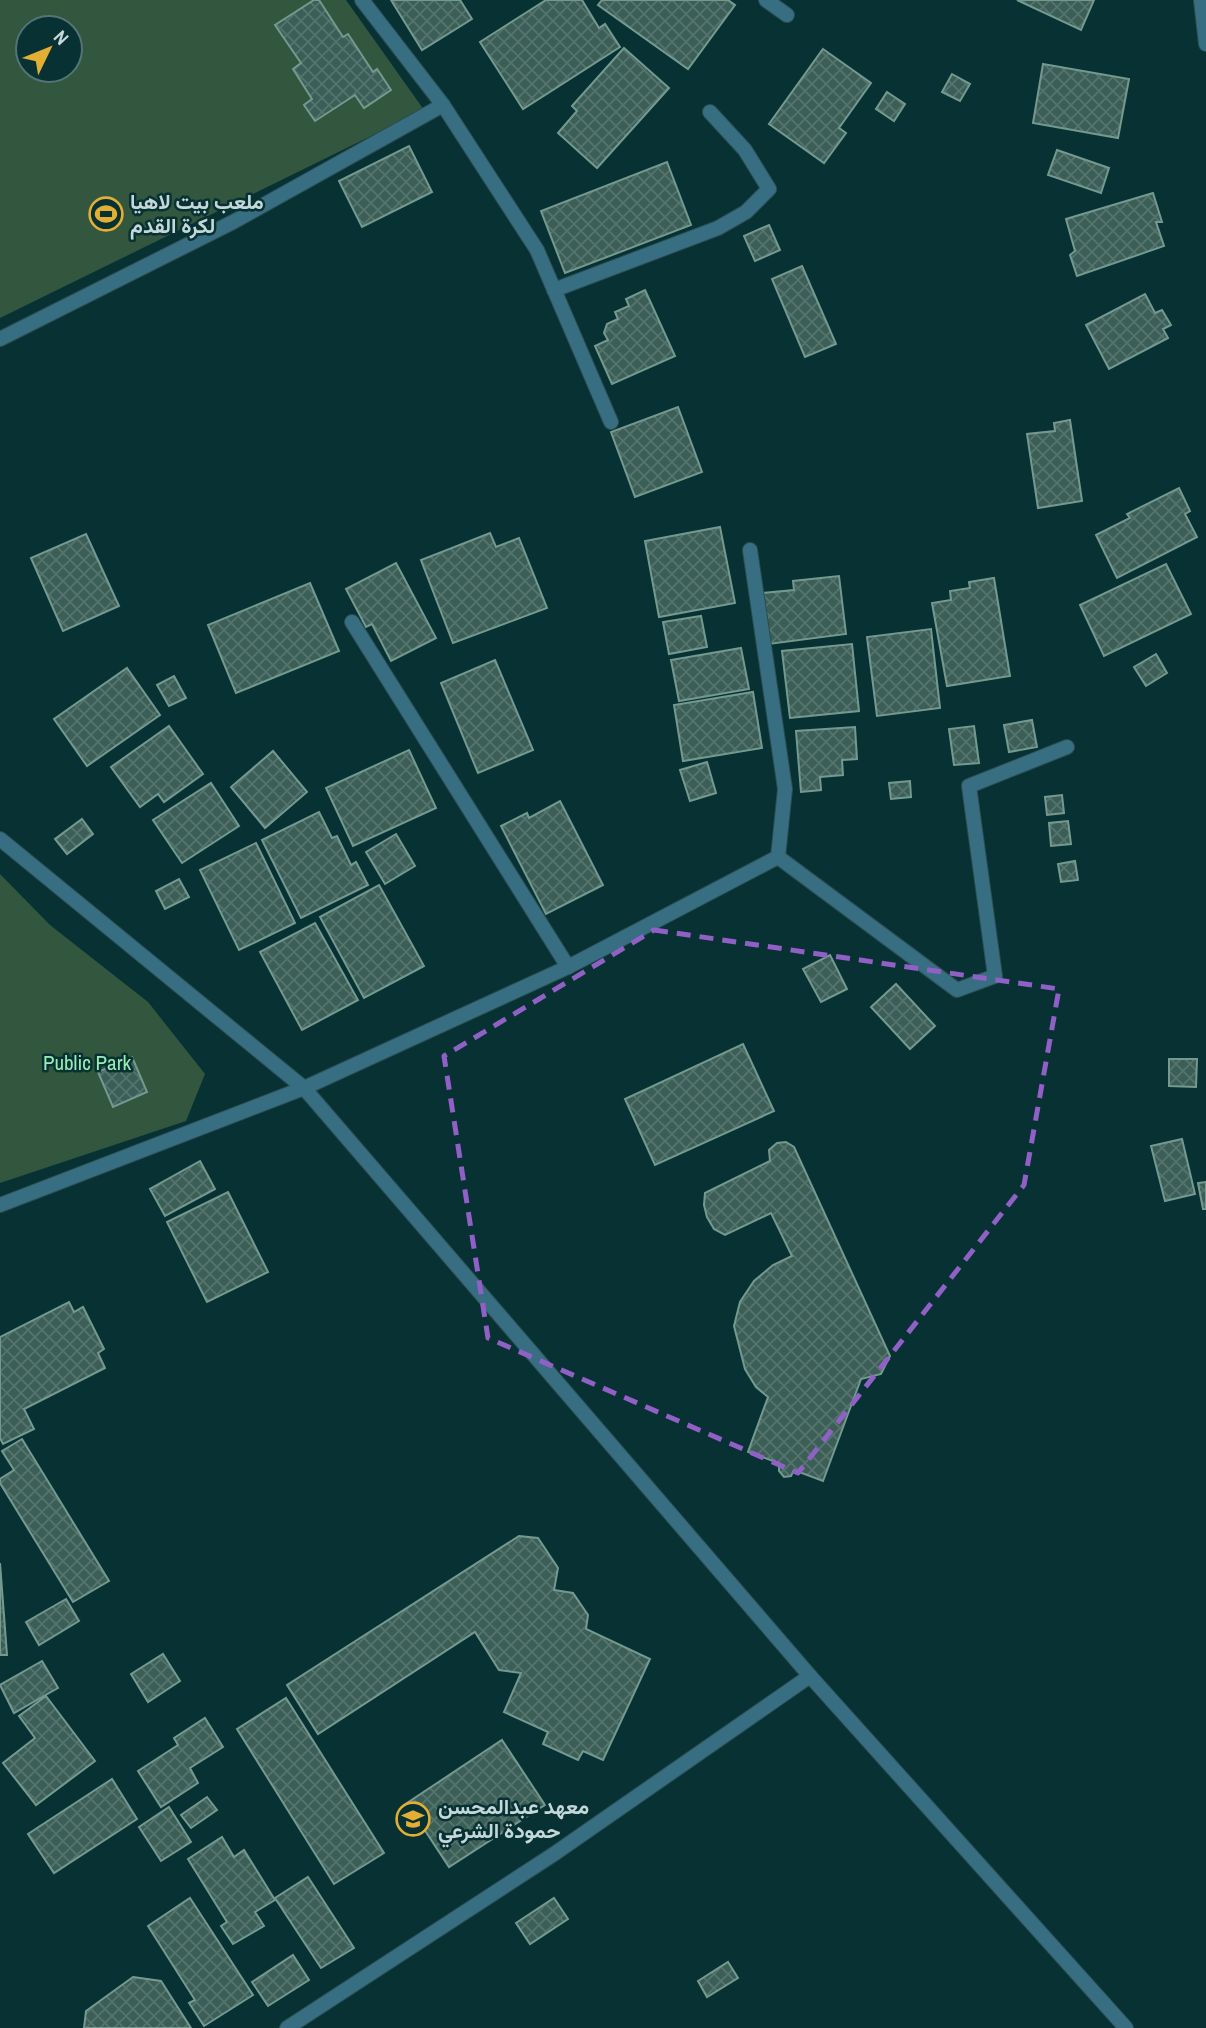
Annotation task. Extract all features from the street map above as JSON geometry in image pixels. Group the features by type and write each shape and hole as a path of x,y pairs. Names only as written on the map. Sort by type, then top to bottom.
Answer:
{"street":[{"path":"362,0 443,105 537,250 611,422"},
{"path":"766,0 787,15"},
{"path":"1201,0 1206,44"},
{"path":"0,339 233,222 443,105"},
{"path":"554,290 718,229 746,212 769,189 745,150 710,112"},
{"path":"750,550 785,789 778,857"},
{"path":"352,622 568,967"},
{"path":"778,857 957,990 995,976 970,786 1067,747"},
{"path":"0,839 303,1088 810,1676 1126,2028"},
{"path":"0,1205 303,1088 568,967 778,857"},
{"path":"287,2028 554,1854 810,1676"}],"highlighted area":[{"path":"654,930 1059,989 1024,1185 798,1473 488,1338 444,1056"}],"green space":[{"name":"ملعب بيت لاهيا لكرة القدم","path":"0,0 346,0 424,110 0,318"},
{"name":"Public Park","path":"0,874 50,925 148,1002 205,1074 186,1121 0,1183"}],"building":[{"path":"314,0 319,0 343,37 348,34 373,72 377,69 391,90 364,108 355,95 315,121 304,105 312,99 293,69 301,63 275,25"},
{"path":"391,0 460,0 472,19 422,50"},
{"path":"546,0 582,0 599,28 605,24 620,47 523,109 480,42"},
{"path":"602,0 728,0 735,5 688,69 598,5"},
{"path":"1017,0 1094,0 1081,30"},
{"path":"624,48 669,88 597,168 558,133 577,111 572,106"},
{"path":"823,49 871,83 839,128 846,133 824,163 769,124"},
{"path":"1043,64 1129,79 1118,138 1033,123"},
{"path":"952,74 970,84 960,101 942,92"},
{"path":"887,92 905,104 894,121 876,109"},
{"path":"409,146 432,192 362,227 339,181"},
{"path":"1057,150 1109,168 1101,193 1048,175"},
{"path":"667,162 691,225 565,273 541,211"},
{"path":"1153,193 1162,222 1156,222 1164,246 1077,276 1070,255 1075,251 1066,219"},
{"path":"769,225 780,250 755,261 744,236"},
{"path":"802,266 836,344 805,357 772,279"},
{"path":"645,290 675,356 612,384 595,346 608,340 604,333 607,324 618,319 615,312 629,306 626,299"},
{"path":"1145,294 1155,313 1162,310 1171,325 1163,329 1168,338 1109,369 1086,325"},
{"path":"678,407 702,472 635,497 611,432"},
{"path":"1070,420 1082,501 1038,508 1027,434 1055,431 1054,423"},
{"path":"1179,488 1190,511 1185,514 1197,537 1117,578 1096,535 1130,518 1127,514"},
{"path":"720,527 735,603 659,617 645,541"},
{"path":"490,533 496,547 519,538 547,608 453,643 421,560"},
{"path":"86,534 119,606 63,631 31,558"},
{"path":"396,563 436,638 391,661 372,624 366,627 346,589"},
{"path":"1166,564 1191,614 1104,656 1080,605"},
{"path":"839,576 846,634 769,644 763,593 794,590 793,581"},
{"path":"994,578 1010,676 947,686 932,603 951,600 950,591 970,588 969,582"},
{"path":"310,583 339,651 236,693 208,625"},
{"path":"701,616 707,647 669,654 663,622"},
{"path":"931,629 940,708 877,716 867,637"},
{"path":"852,644 859,711 790,718 782,651"},
{"path":"741,648 749,689 679,701 671,660"},
{"path":"1156,654 1167,673 1146,686 1134,667"},
{"path":"495,660 533,750 478,773 441,683"},
{"path":"127,668 160,715 87,766 54,719"},
{"path":"174,676 186,698 169,706 157,685"},
{"path":"753,692 762,748 683,761 674,705"},
{"path":"1032,720 1037,747 1009,752 1004,725"},
{"path":"169,726 203,774 164,802 158,794 140,807 111,767"},
{"path":"974,726 979,763 954,765 949,729"},
{"path":"855,727 857,759 842,760 843,775 820,777 821,790 801,792 796,731"},
{"path":"409,750 436,808 353,846 326,788"},
{"path":"273,751 307,792 265,828 231,787"},
{"path":"707,762 716,793 690,801 680,770"},
{"path":"910,781 911,797 891,799 889,783"},
{"path":"211,783 239,826 182,863 153,820"},
{"path":"1062,795 1064,813 1047,815 1045,797"},
{"path":"560,801 603,885 546,914 501,826 527,813 529,818"},
{"path":"319,812 332,838 337,836 351,865 356,862 368,885 301,918 262,840"},
{"path":"82,819 93,834 67,854 55,839"},
{"path":"1068,821 1071,844 1051,846 1049,823"},
{"path":"396,834 415,866 385,884 366,852"},
{"path":"256,843 295,923 239,950 200,870"},
{"path":"1075,861 1078,880 1061,882 1058,864"},
{"path":"179,879 189,897 165,909 156,891"},
{"path":"379,885 424,966 364,998 320,917"},
{"path":"315,923 358,1000 302,1030 260,952"},
{"path":"830,955 847,989 821,1002 803,969"},
{"path":"896,984 935,1026 910,1049 871,1007"},
{"path":"743,1044 774,1111 655,1165 625,1099"},
{"path":"132,1057 147,1092 113,1107 98,1072"},
{"path":"1169,1059 1197,1059 1196,1087 1169,1086"},
{"path":"1182,1139 1195,1194 1165,1201 1151,1146"},
{"path":"786,1142 794,1147 890,1356 881,1374 861,1379 823,1481 794,1470 791,1476 784,1477 779,1471 779,1463 748,1452 768,1397 756,1387 745,1369 734,1326 740,1302 754,1281 773,1265 792,1256 771,1213 725,1235 714,1229 704,1205 705,1193 770,1161 769,1150 777,1143"},
{"path":"200,1161 215,1189 165,1216 150,1189"},
{"path":"1206,1182 1206,1209 1203,1209 1198,1183"},
{"path":"228,1192 268,1272 207,1302 167,1222"},
{"path":"69,1302 74,1312 83,1307 104,1349 98,1353 105,1368 24,1409 34,1429 3,1444 0,1438 0,1337"},
{"path":"22,1439 109,1581 73,1602 0,1483 0,1479 14,1470 2,1451"},
{"path":"519,1536 538,1538 558,1568 554,1590 573,1593 588,1615 586,1629 650,1659 603,1760 583,1751 578,1760 543,1744 548,1732 504,1712 521,1673 499,1670 475,1632 318,1734 287,1685"},
{"path":"0,1563 7,1655 0,1655"},
{"path":"66,1599 79,1621 39,1645 26,1622"},
{"path":"163,1654 180,1681 148,1702 131,1674"},
{"path":"42,1661 58,1688 14,1713 0,1685"},
{"path":"46,1696 95,1761 36,1805 3,1763 35,1738 19,1716"},
{"path":"286,1698 384,1853 334,1884 237,1729"},
{"path":"205,1718 223,1747 190,1768 198,1783 161,1807 138,1771 178,1745 174,1738"},
{"path":"502,1740 545,1805 449,1867 407,1803"},
{"path":"112,1779 137,1819 54,1873 28,1834"},
{"path":"207,1797 217,1810 191,1828 181,1815"},
{"path":"169,1807 191,1842 161,1861 139,1827"},
{"path":"222,1837 234,1857 244,1850 275,1900 255,1912 264,1926 233,1944 221,1926 227,1922 188,1859"},
{"path":"308,1877 354,1948 321,1968 275,1898"},
{"path":"190,1898 253,1995 204,2026 189,2003 195,2000 148,1926"},
{"path":"554,1898 568,1919 530,1944 516,1923"},
{"path":"293,1955 309,1980 268,2006 252,1982"},
{"path":"728,1962 738,1978 707,1997 698,1981"},
{"path":"133,1977 161,1981 191,2028 84,2028 86,2011"}],"place":[{"name":"ملعب بيت لاهيا لكرة القدم","path":"106,214"},
{"name":"معهد عبدالمحسن حمودة الشرعي","path":"413,1819"}]}
